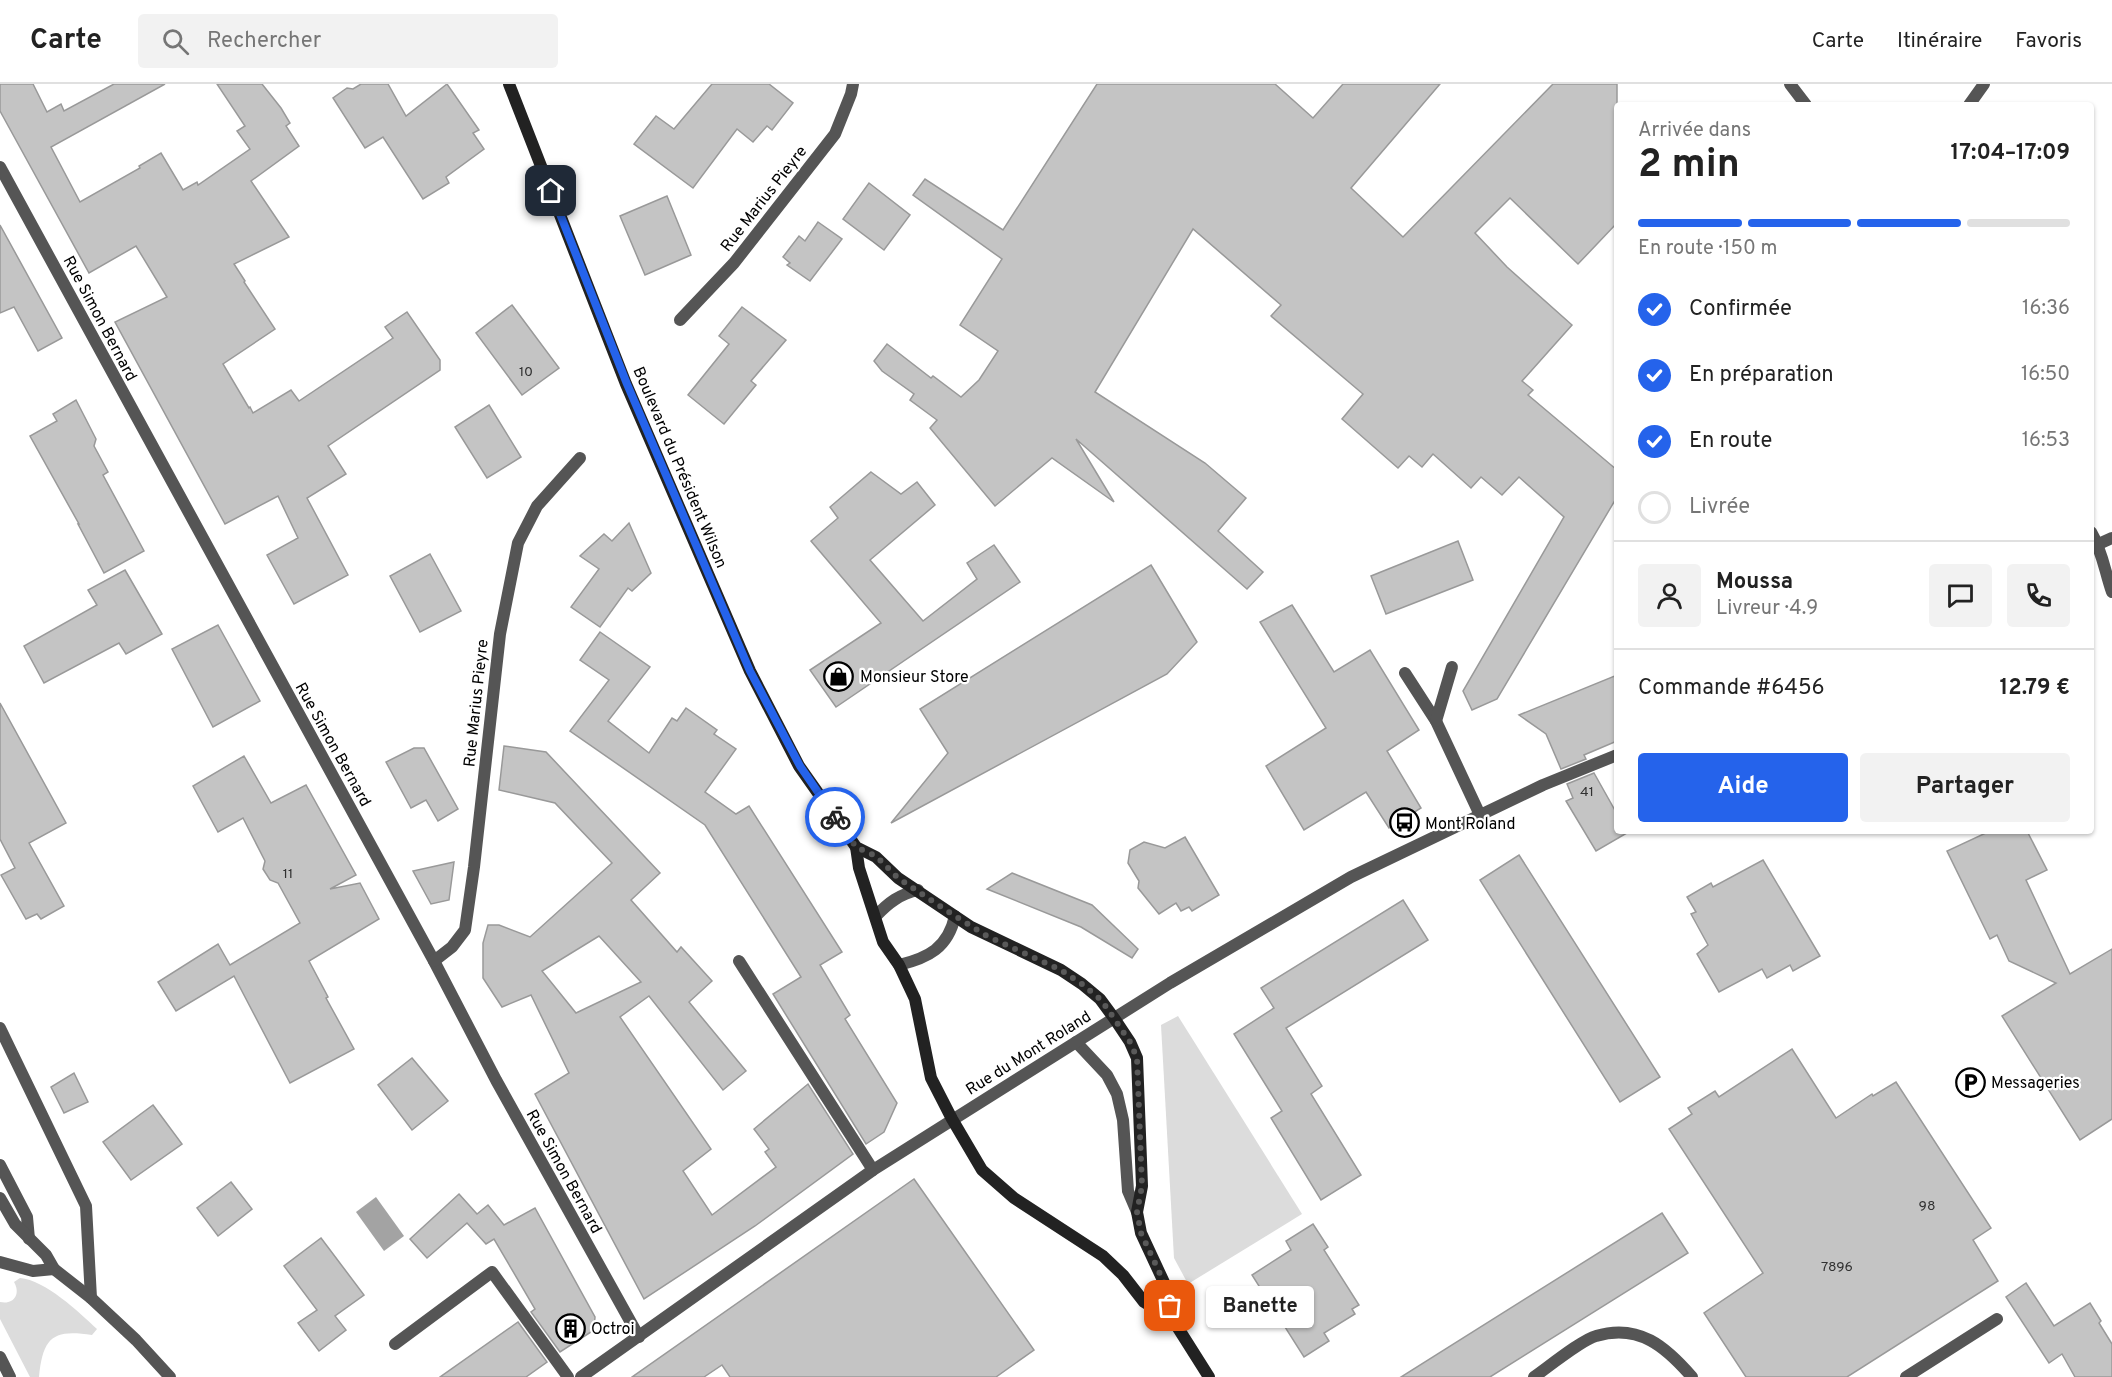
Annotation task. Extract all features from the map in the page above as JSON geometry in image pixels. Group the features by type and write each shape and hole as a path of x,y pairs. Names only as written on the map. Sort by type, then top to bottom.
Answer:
{"main road":[{"name":"Boulevard du Président Wilson","path":"509,84 627,384 750,671 800,766 856,847 859,868 883,942 899,965 915,999 931,1078 952,1119 982,1170 997,1185 1103,1256 1124,1275 1144,1302 1173,1320"},
{"name":"Boulevard du Président Wilson","path":"856,847 876,856 898,878 987,936 1061,970 1100,999 1130,1042 1137,1058 1142,1186 1137,1212 1141,1233 1168,1291 1173,1320 1209,1377"}],"street":[{"name":"Rue Marius Pieyre","path":"680,320 734,262 835,134 853,84"},
{"path":"1790,84 1804,102"},
{"path":"1971,102 1984,84"},
{"name":"Rue Simon Bernard","path":"0,166 434,961 496,1080 639,1337"},
{"name":"Rue Marius Pieyre","path":"434,961 452,947 465,930 500,634 518,543 537,506 580,458"},
{"path":"2112,538 2095,546 2112,592"},
{"path":"1436,721 1452,667"},
{"path":"1405,673 1436,721 1480,815"},
{"name":"Rue du Mont Roland","path":"581,1377 873,1170 1114,1018 1351,877 1543,785 1614,756"},
{"path":"876,916 884,906 896,898 918,890"},
{"path":"899,965 913,962 934,952 952,927 955,916"},
{"path":"739,961 873,1170"},
{"path":"0,1028 86,1206 91,1298"},
{"path":"1076,1041 1107,1075 1117,1094 1123,1120 1128,1191 1137,1212"},
{"path":"0,1165 27,1217 29,1239"},
{"path":"1,1202 15,1224 46,1255 54,1269 91,1298 170,1377"},
{"path":"0,1262 33,1271 54,1269"},
{"path":"395,1344 492,1272 568,1377"},
{"path":"1906,1377 1997,1318"},
{"path":"1534,1377 1594,1336 1623,1332 1652,1340 1675,1358 1692,1377"},
{"path":"0,1357 10,1377"}],"shaded area":[{"path":"1178,1016 1302,1214 1188,1284 1174,1258 1161,1025"},
{"path":"376,1197 404,1236 384,1251 356,1212"},
{"path":"20,1278 40,1284 51,1291 97,1329 92,1335 68,1333 52,1339 43,1353 39,1377 30,1377 0,1319 0,1302 9,1302 15,1298 17,1291 14,1282"}],"building":[{"path":"0,84 33,84 47,112 61,104 64,111 114,84 165,84 51,147 80,202 140,168 139,166 161,153 183,190 197,182 198,185 250,149 237,131 245,126 217,84 262,84 281,108 290,123 286,126 299,146 251,181 289,237 234,264 275,329 223,364 249,408 253,413 291,390 299,401 393,338 385,327 407,312 440,360 440,370 328,446 346,474 307,498 348,575 294,604 267,555 298,538 278,496 225,524 115,322 167,297 136,246 89,273 0,111"},
{"path":"361,84 388,84 406,116 447,84 479,130 473,133 484,149 446,177 449,183 423,199 383,137 365,148 333,98 347,88 353,89"},
{"path":"712,84 769,84 793,103 772,130 767,126 753,142 737,129 693,188 634,144 656,116 674,129"},
{"path":"1097,84 1275,84 1313,118 1343,84 1440,84 1351,188 1403,237 1553,84 1617,84 1617,102 1614,102 1614,226 1578,264 1510,198 1475,233 1507,267 1572,325 1522,381 1533,390 1528,395 1614,467 1614,502 1497,699 1472,710 1463,691 1564,517 1519,477 1502,495 1481,477 1471,488 1433,454 1422,467 1409,456 1398,468 1342,419 1363,394 1271,316 1281,305 1193,229 1095,392 1205,463 1246,498 1218,531 1263,572 1247,589 1076,439 1114,502 1052,458 995,506 930,428 937,420 910,400 914,394 882,371 874,361 887,344 931,378 933,376 961,397 979,380 998,351 960,325 1002,259 913,195 925,179 1003,230"},
{"path":"869,183 910,215 884,250 843,219"},
{"path":"667,196 691,255 645,275 620,216"},
{"path":"818,222 842,239 810,281 787,265 790,263 783,257 799,236 805,241"},
{"path":"0,225 62,338 38,351 14,307 0,313"},
{"path":"512,305 559,368 522,395 476,333"},
{"path":"742,307 786,340 751,381 756,385 724,424 688,395 729,344 719,336"},
{"path":"76,400 96,439 94,446 108,472 103,475 144,551 104,573 30,436 57,421 53,414"},
{"path":"489,405 521,457 487,478 455,427"},
{"path":"871,472 901,494 917,482 935,505 870,560 923,621 977,579 967,563 994,545 1020,582 836,707 810,670 881,623 811,541 838,518 830,507"},
{"path":"629,523 651,573 632,591 628,588 600,627 571,607 599,569 580,556 604,534 612,541"},
{"path":"1458,541 1473,580 1386,614 1371,576"},
{"path":"430,554 461,611 420,632 390,576"},
{"path":"1151,565 1197,642 1167,674 891,823 948,753 920,709"},
{"path":"125,570 162,634 126,654 119,643 44,683 24,646 97,605 88,590"},
{"path":"1292,605 1334,672 1370,650 1419,730 1387,751 1421,808 1389,828 1366,792 1304,830 1266,766 1326,728 1260,622"},
{"path":"218,625 260,701 213,727 172,649"},
{"path":"600,632 650,667 608,721 649,753 672,718 677,721 686,708 717,730 714,734 736,749 705,792 736,814 749,806 842,952 820,965 850,1015 845,1019 897,1103 884,1132 866,1144 773,994 801,977 705,825 570,731 609,680 580,660"},
{"path":"1614,676 1614,742 1584,755 1586,759 1561,769 1546,734 1519,715"},
{"path":"0,703 66,823 29,843 64,906 41,919 37,914 26,919 1,875 15,868 0,839"},
{"path":"504,746 546,752 660,873 631,900 677,952 681,947 712,981 689,1002 746,1071 723,1090 649,996 620,1017 711,1149 683,1171 712,1215 776,1167 765,1152 769,1149 754,1129 808,1084 853,1154 755,1226 644,1299 535,1094 569,1073 531,995 502,1007 483,978 483,943 488,925 499,925 530,937 612,863 555,803 499,790","holes":["599,936 641,982 576,1013 542,971"]},
{"path":"414,748 424,748 458,809 438,821 426,800 411,808 386,762"},
{"path":"244,756 271,803 306,785 356,875 330,889 360,883 379,919 309,961 354,1049 290,1083 234,976 176,1011 158,982 218,944 230,965 300,923 278,883 270,880 263,869 265,861 243,818 218,832 193,786"},
{"path":"1594,773 1614,809 1614,834 1625,834 1596,851 1566,801 1573,798 1567,784"},
{"path":"1984,834 2029,834 2047,870 2026,880 2070,974 2112,949 2112,1119 2080,1140 2002,1016 2056,983 2009,961 1997,935 1990,939 1947,851"},
{"path":"1185,837 1219,895 1192,911 1189,907 1181,911 1176,903 1159,914 1138,888 1139,881 1128,863 1130,850 1144,842 1165,848"},
{"path":"1519,855 1660,1077 1620,1102 1480,880"},
{"path":"1763,860 1820,956 1793,971 1790,965 1767,978 1762,969 1719,992 1697,954 1708,945 1691,914 1696,912 1687,897 1711,883 1713,887"},
{"path":"454,862 449,900 431,904 413,871"},
{"path":"1012,873 1092,905 1138,949 1132,958 1081,927 987,889"},
{"path":"1403,900 1428,940 1286,1028 1322,1086 1311,1094 1361,1175 1321,1200 1271,1118 1282,1111 1234,1034 1274,1008 1261,988"},
{"path":"1792,1049 1836,1118 1872,1094 1873,1096 1896,1082 1991,1228 1973,1240 1998,1281 1847,1377 1746,1377 1704,1313 1763,1273 1669,1129 1692,1114 1688,1108 1715,1091 1719,1097"},
{"path":"412,1058 448,1101 412,1130 378,1085"},
{"path":"74,1073 88,1102 64,1113 51,1087"},
{"path":"153,1105 182,1144 131,1180 103,1142"},
{"path":"914,1179 1034,1350 996,1377 730,1377 722,1365 704,1377 632,1377"},
{"path":"231,1182 252,1209 218,1236 197,1208"},
{"path":"459,1194 477,1214 488,1205 504,1225 535,1208 595,1317 594,1330 560,1352 531,1312 535,1309 494,1239 486,1244 467,1223 427,1258 410,1239"},
{"path":"1662,1213 1688,1253 1490,1377 1401,1377"},
{"path":"1313,1224 1328,1247 1324,1250 1359,1305 1352,1309 1355,1314 1324,1333 1329,1341 1304,1357 1252,1275 1291,1250 1286,1241"},
{"path":"321,1238 364,1295 335,1316 346,1330 319,1351 298,1323 317,1310 284,1266"},
{"path":"2026,1283 2054,1326 2090,1303 2112,1344 2112,1377 2075,1377 2062,1354 2049,1363 2006,1297"},
{"path":"518,1322 547,1362 526,1377 440,1377"}],"way so far":[{"path":"835,817 856,847 876,856 898,878 970,927 1061,970 1100,999 1114,1018 1130,1042 1137,1058 1142,1186 1137,1212 1141,1233 1168,1291 1170,1306"}],"place":[{"name":"Monsieur Store","path":"839,676"},
{"name":"Mont Roland","path":"1404,823"},
{"name":"Messageries","path":"1970,1082"},
{"name":"Banette","path":"1170,1306"},
{"name":"Octroi","path":"570,1328"}],"route":[{"path":"551,191 627,384 750,671 800,766 835,817"}]}
